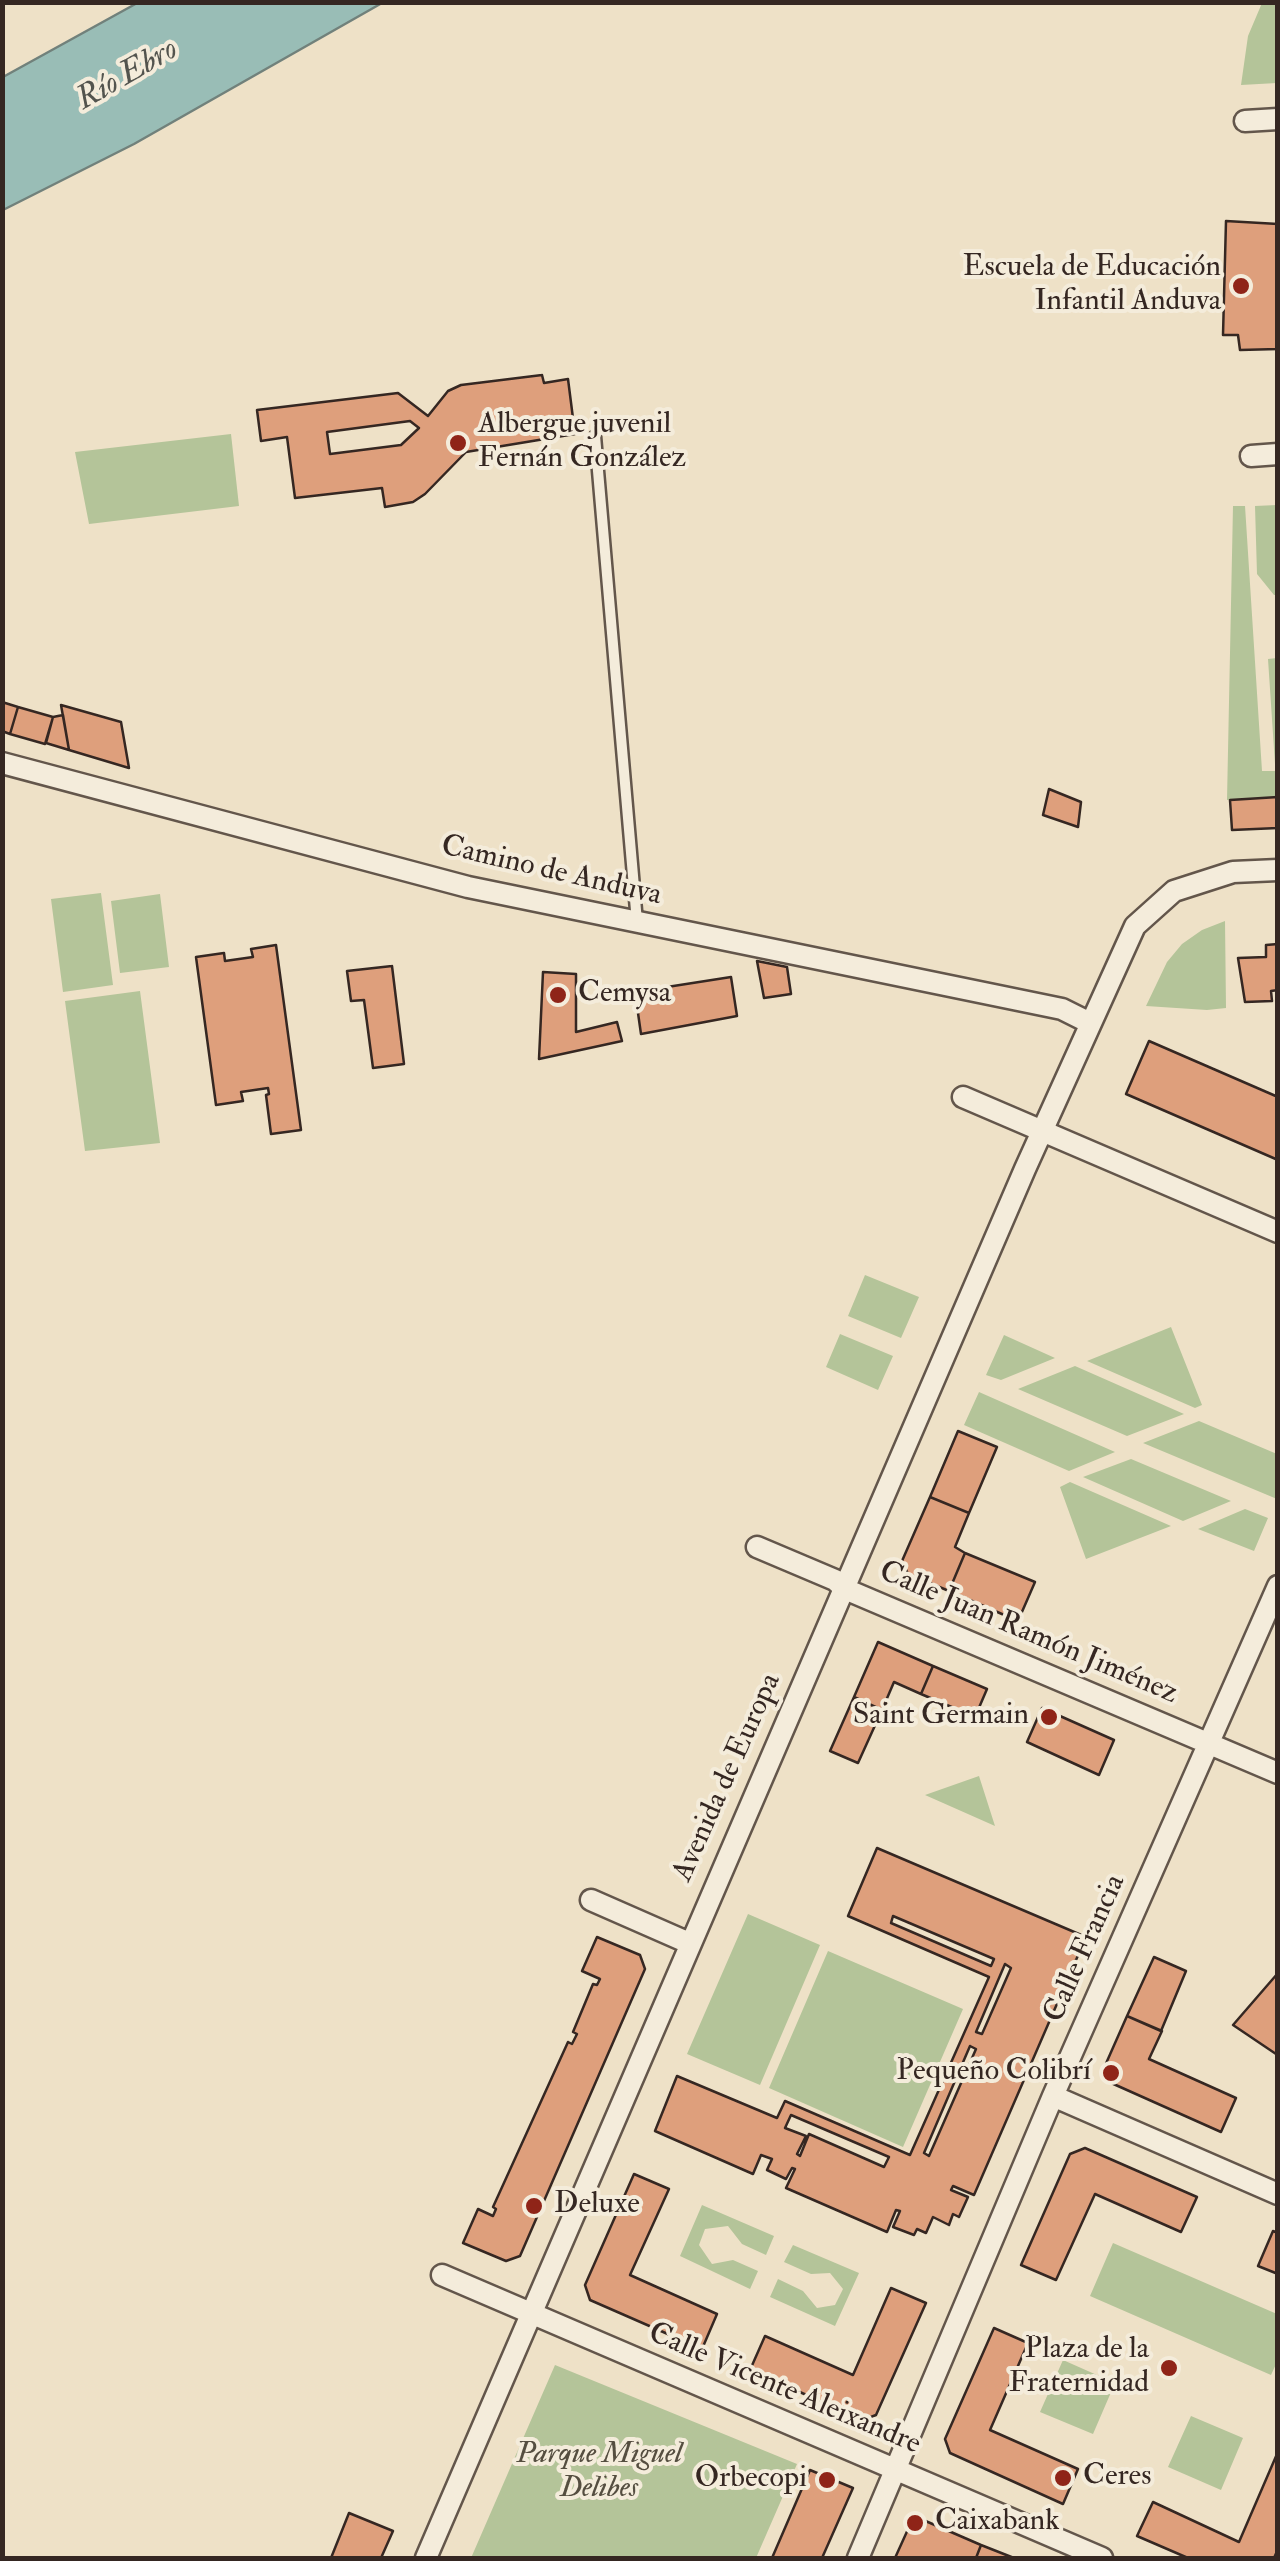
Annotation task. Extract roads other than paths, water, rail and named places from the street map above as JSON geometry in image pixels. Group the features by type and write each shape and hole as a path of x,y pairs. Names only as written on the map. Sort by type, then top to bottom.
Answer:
{"street":[{"path":"1245,121 1278,119"},
{"path":"1251,456 1278,454"},
{"name":"Camino de Anduva","path":"2,763 468,886 1062,1009 1090,1024"},
{"name":"Avenida de Europa","path":"426,2558 689,1943 1135,926 1174,890 1233,872 1278,870"},
{"path":"964,1096 1278,1232"},
{"name":"Calle Juan Ramón Jiménez","path":"758,1547 835,1580 845,1589 1278,1773"},
{"name":"Calle Francia","path":"858,2558 1054,2096 1278,1586"},
{"path":"591,1900 689,1943"},
{"path":"1054,2096 1278,2194"},
{"name":"Calle Vicente Aleixandre","path":"442,2275 1102,2558"}],"lane":[{"path":"594,436 637,923"}],"water":[{"name":"Río Ebro","path":"139,2 382,3 134,144 3,210 3,77"}],"place":[{"name":"Escuela de Educación Infantil Anduva","path":"1241,286"},
{"name":"Albergue juvenil Fernán González","path":"458,443"},
{"name":"Cemysa","path":"558,995"},
{"name":"Saint Germain","path":"1049,1717"},
{"name":"Pequeño Colibrí","path":"1111,2073"},
{"name":"Deluxe","path":"534,2206"},
{"name":"Plaza de la Fraternidad","path":"1169,2368"},
{"name":"Ceres","path":"1063,2478"},
{"name":"Orbecopi","path":"827,2480"},
{"name":"Caixabank","path":"915,2523"}],"park label":[{"name":"Parque Miguel Delibes","path":"599,2473"}]}
